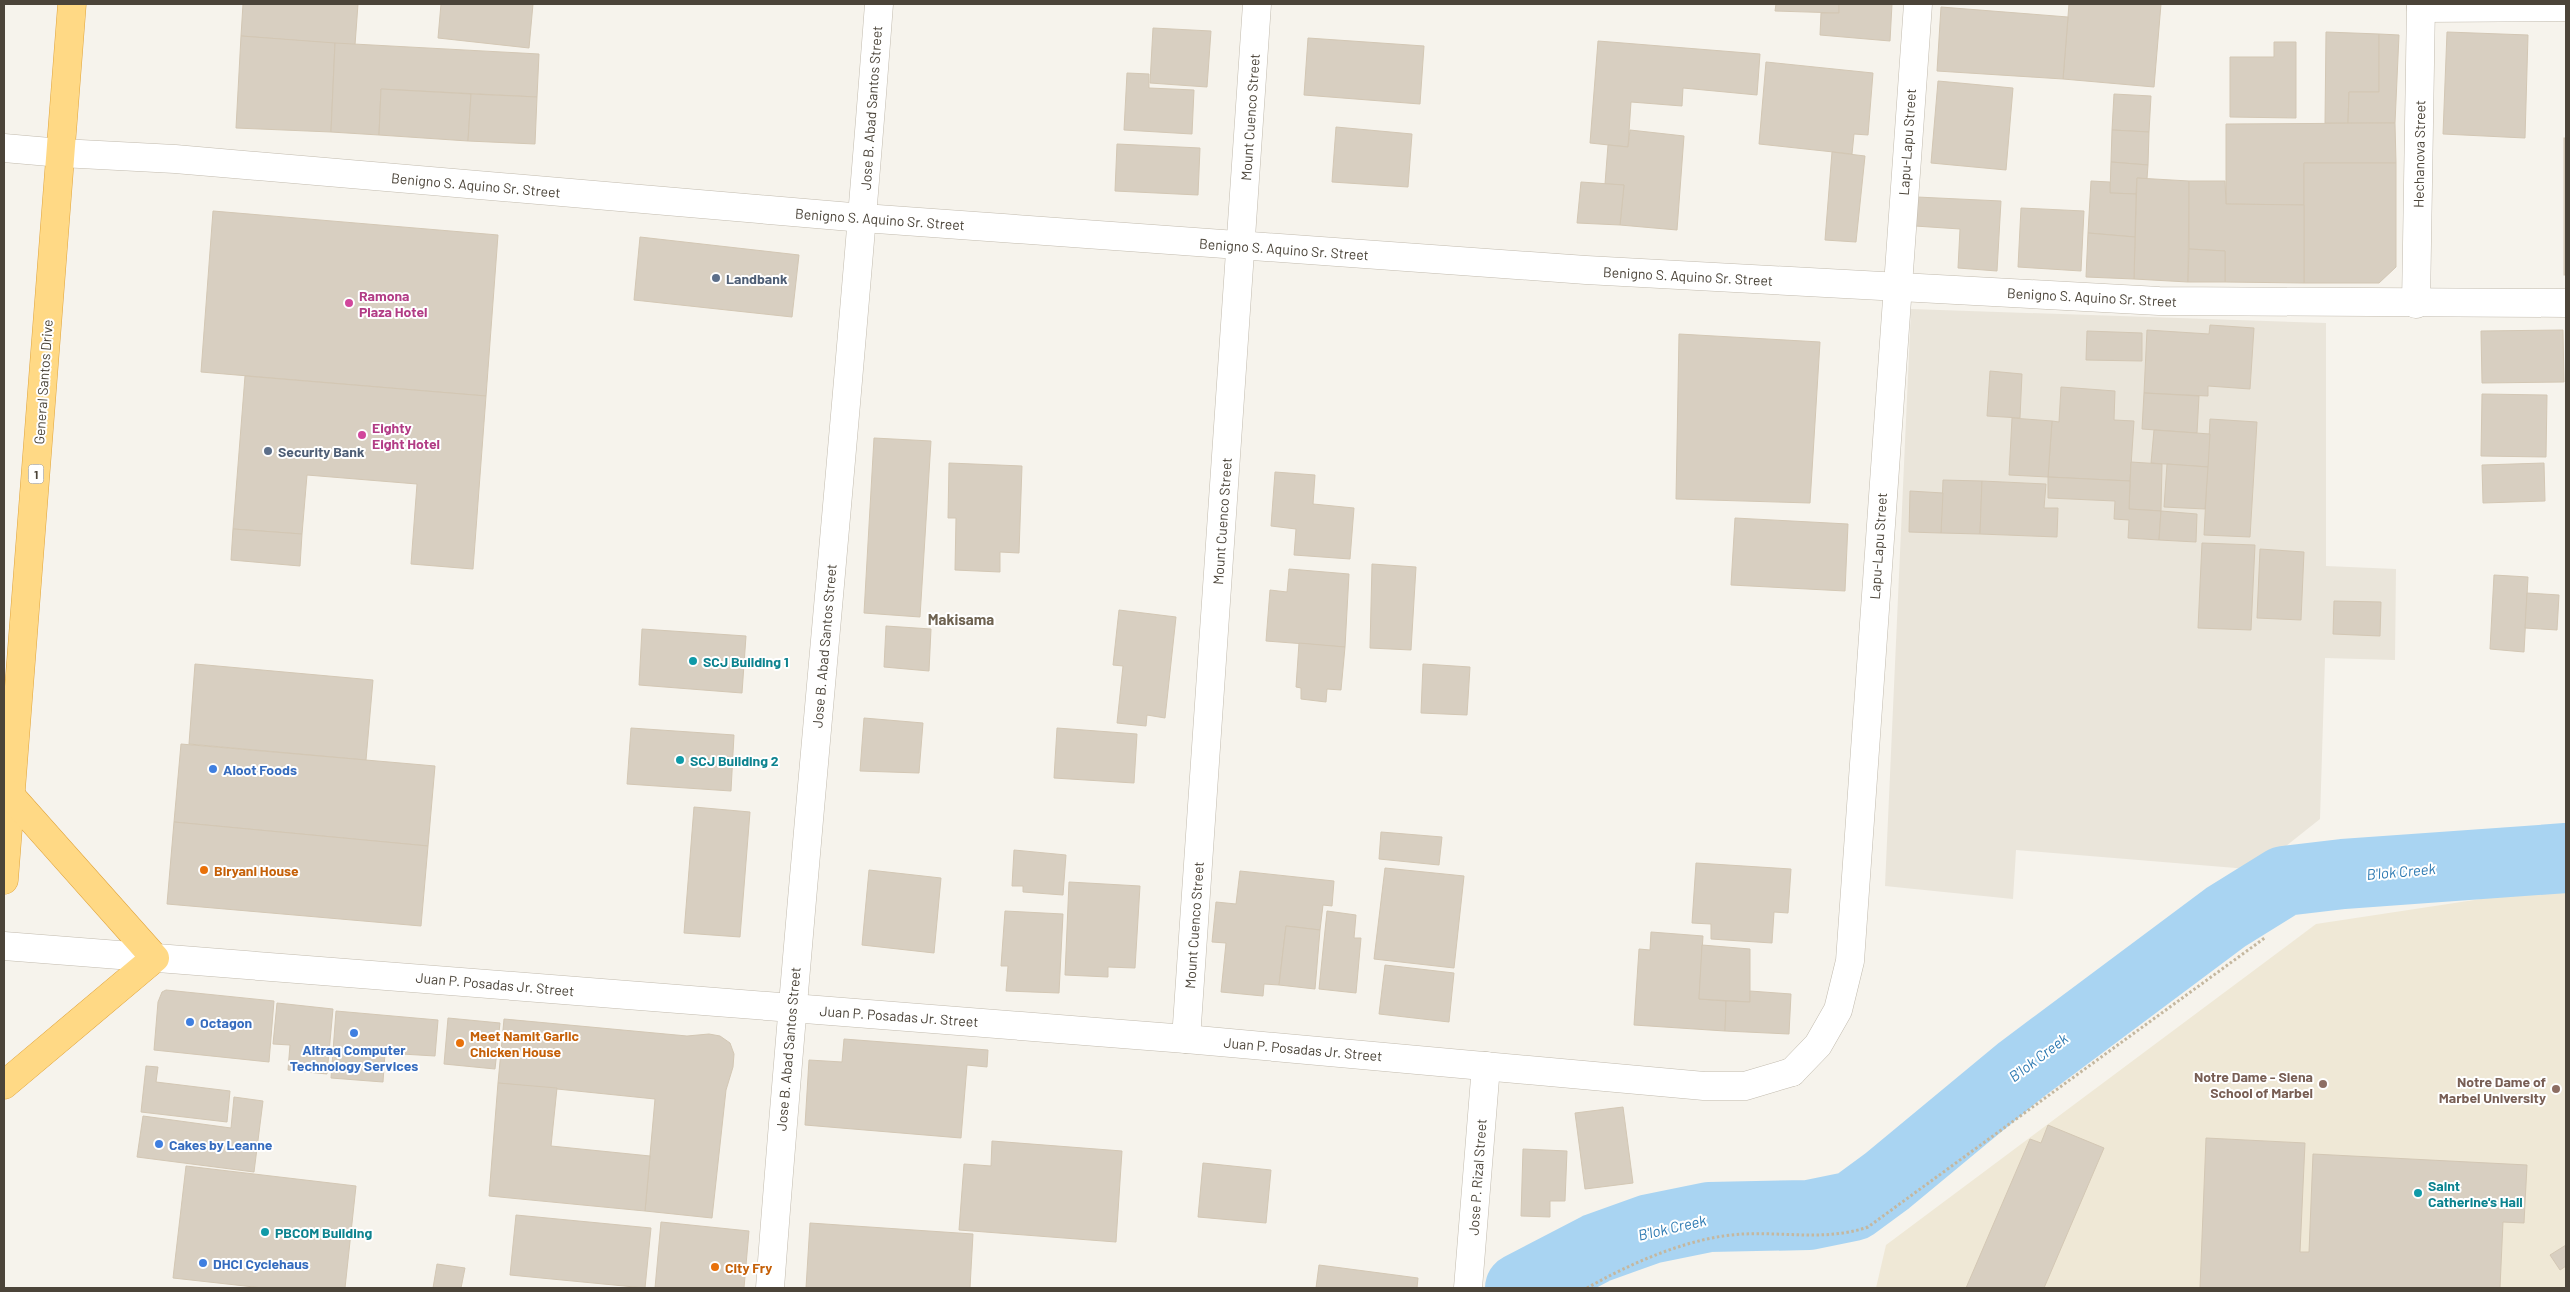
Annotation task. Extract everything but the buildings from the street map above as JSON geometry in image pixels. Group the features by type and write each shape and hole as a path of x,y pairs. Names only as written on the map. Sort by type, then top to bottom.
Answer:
{"highway":[{"name":"General Santos Drive","path":"4,880 7,798 72,4"},
{"path":"4,1085 155,958 7,798"}],"street":[{"name":"Jose B. Abad Santos Street","path":"770,1288 791,1008 863,218 879,4"},
{"name":"Mount Cuenco Street","path":"1186,1039 1258,4"},
{"name":"Lapu-Lapu Street","path":"1792,1072 1818,1044 1838,1010 1850,961 1896,287 1918,4"},
{"path":"2421,6 2566,7"},
{"name":"Hechanova Street","path":"2416,304 2421,6"},
{"name":"Benigno S. Aquino Sr. Street","path":"4,148 185,160 863,218 1586,270 2159,302 2566,303"},
{"name":"Juan P. Posadas Jr. Street","path":"4,946 1186,1039 1704,1086 1745,1086 1792,1072"},
{"name":"Jose P. Rizal Street","path":"1468,1288 1486,1066"}],"path":[{"path":"1587,1288 1606,1278 1687,1244 1742,1234 1848,1234 1868,1227 2266,937"}],"shaded area":[{"path":"1911,309 2326,323 2326,566 2396,569 2395,660 2325,658 2320,819 2276,854 2248,869 2016,850 2013,899 1885,886"},
{"name":"Notre Dame - Siena School of Marbel","path":"2566,886 2566,1288 1876,1288 1886,1245 2316,924"}],"waterway":[{"name":"B'lok Creek","path":"1520,1288 1597,1248 1650,1229 1709,1217 1809,1215 1853,1206 1887,1181 2021,1070 2226,917 2284,881 2343,874 2566,858"}],"place":[{"name":"Landbank","path":"716,278"},
{"name":"Ramona Plaza Hotel","path":"349,303"},
{"name":"Eighty Eight Hotel","path":"362,435"},
{"name":"Security Bank","path":"268,451"},
{"name":"SCJ Building 1","path":"693,661"},
{"name":"SCJ Building 2","path":"680,760"},
{"name":"Aloot Foods","path":"213,769"},
{"name":"Biryani House","path":"204,870"},
{"name":"Octagon","path":"190,1022"},
{"name":"Altraq Computer Technology Services","path":"354,1033"},
{"name":"Meet Namit Garlic Chicken House","path":"460,1043"},
{"name":"Notre Dame - Siena School of Marbel","path":"2323,1084"},
{"name":"Notre Dame of Marbel University","path":"2556,1089"},
{"name":"Cakes by Leanne","path":"159,1144"},
{"name":"Saint Catherine's Hall","path":"2418,1193"},
{"name":"PBCOM Building","path":"265,1232"},
{"name":"DHCI Cyclehaus","path":"203,1263"},
{"name":"City Fry","path":"715,1267"}],"district":[{"name":"Makisama","path":"961,619"}]}
